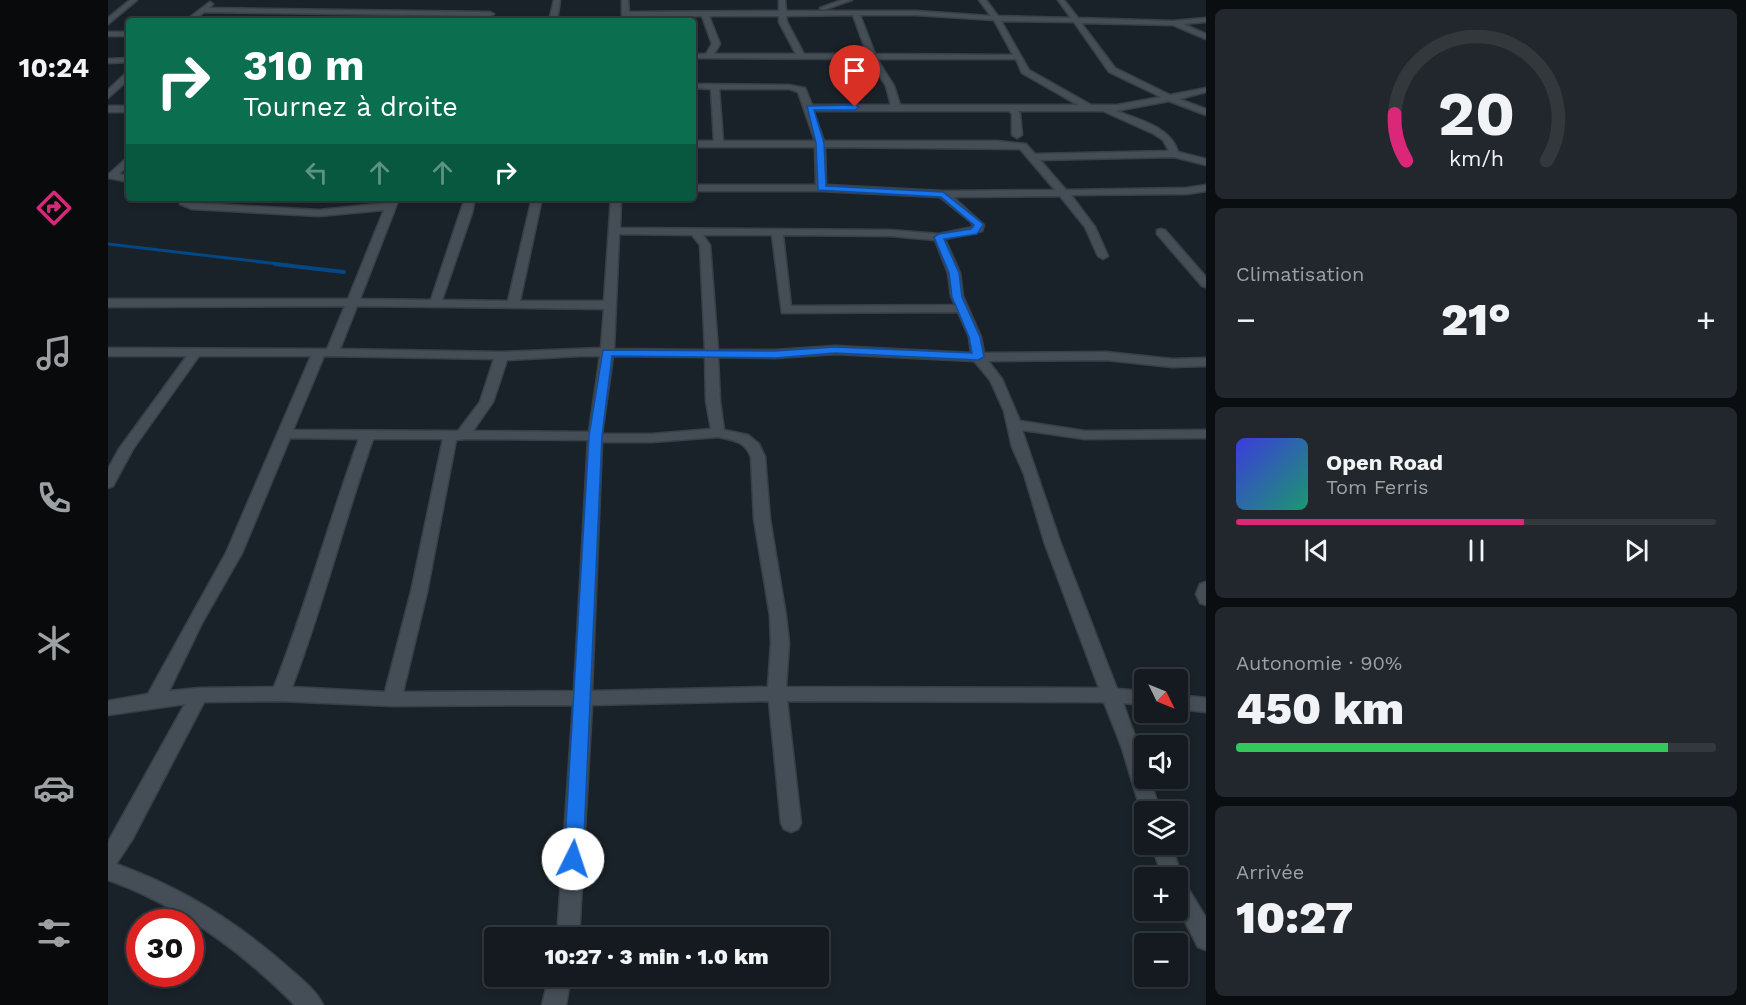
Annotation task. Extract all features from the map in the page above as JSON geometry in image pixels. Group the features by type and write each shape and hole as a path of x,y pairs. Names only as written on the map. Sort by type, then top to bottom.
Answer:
{"street":[{"path":"108,22 134,0"},
{"path":"193,18 214,0"},
{"path":"554,18 557,0"},
{"path":"626,0 626,17 705,14 916,13 951,17 1173,23 1206,20"},
{"path":"782,0 785,13 783,22 801,57"},
{"path":"785,13 836,5 849,0"},
{"path":"982,0 1006,32 1016,57 1028,74 1089,108"},
{"path":"1061,0 1112,70 1169,98 1206,112"},
{"path":"266,11 281,1"},
{"path":"907,5 916,13"},
{"path":"108,8 123,8"},
{"path":"202,10 382,9 490,14"},
{"path":"375,18 382,9"},
{"path":"705,14 716,44 709,56"},
{"path":"856,14 872,57 886,77 896,108"},
{"path":"1173,23 1206,37"},
{"path":"108,34 126,34"},
{"path":"696,56 1016,57"},
{"path":"108,61 126,60"},
{"path":"108,95 126,78"},
{"path":"696,86 800,88 810,108 820,143 821,188"},
{"path":"715,86 719,144"},
{"path":"810,108 1104,108 1139,105 1206,90"},
{"path":"1104,108 1160,134 1174,146 1174,154"},
{"path":"108,109 126,109"},
{"path":"1012,109 1016,114 1017,135"},
{"path":"696,144 997,144 1023,146 1090,227 1103,256"},
{"path":"1032,157 1174,154 1206,162"},
{"path":"126,162 112,176 117,179 126,179"},
{"path":"696,188 821,188 943,194 1186,191 1206,188"},
{"path":"614,231 890,233 939,237 974,232 978,225 943,194"},
{"path":"184,201 192,206 303,213 332,213 392,202"},
{"path":"436,302 469,201"},
{"path":"513,305 536,201"},
{"path":"568,927 583,698 595,437 607,353 616,201"},
{"path":"154,700 234,553 284,434 353,303 392,202"},
{"path":"695,232 705,244 713,401 718,433"},
{"path":"777,232 786,310 962,308"},
{"path":"1161,232 1206,284"},
{"path":"939,237 954,273 957,297 975,337 978,357 1004,392 1019,447 1031,474 1053,544 1131,748 1147,801"},
{"path":"108,303 436,302 609,305"},
{"path":"108,352 502,356 607,353 775,354 835,350 978,357 1106,356 1172,363 1206,362"},
{"path":"108,483 126,449 196,352"},
{"path":"392,699 456,437 484,407 490,396 495,369 502,356"},
{"path":"1014,424 1085,435 1206,434"},
{"path":"284,434 652,438 718,433 743,438 754,447 758,457 762,519 778,625 777,694 791,823"},
{"path":"280,694 305,630 341,509 368,434"},
{"path":"1206,588 1204,594 1206,599"},
{"path":"108,708 199,695 280,694 392,699 777,694 1110,695 1134,697"},
{"path":"108,859 125,834 199,695"},
{"path":"1188,703 1206,705"},
{"path":"108,871 157,888 190,906 256,955 311,1005"},
{"path":"1188,907 1206,940"},
{"path":"554,1005 558,987"}],"waterway":[{"path":"108,244 287,265"},
{"path":"275,264 344,272"}],"route":[{"path":"573,859 595,436 607,353 711,355 835,350 978,357 975,337 964,317 957,297 954,273 947,261 939,237 974,232 978,229 975,220 943,194 821,188 820,143 814,129 810,108 855,107"}]}
